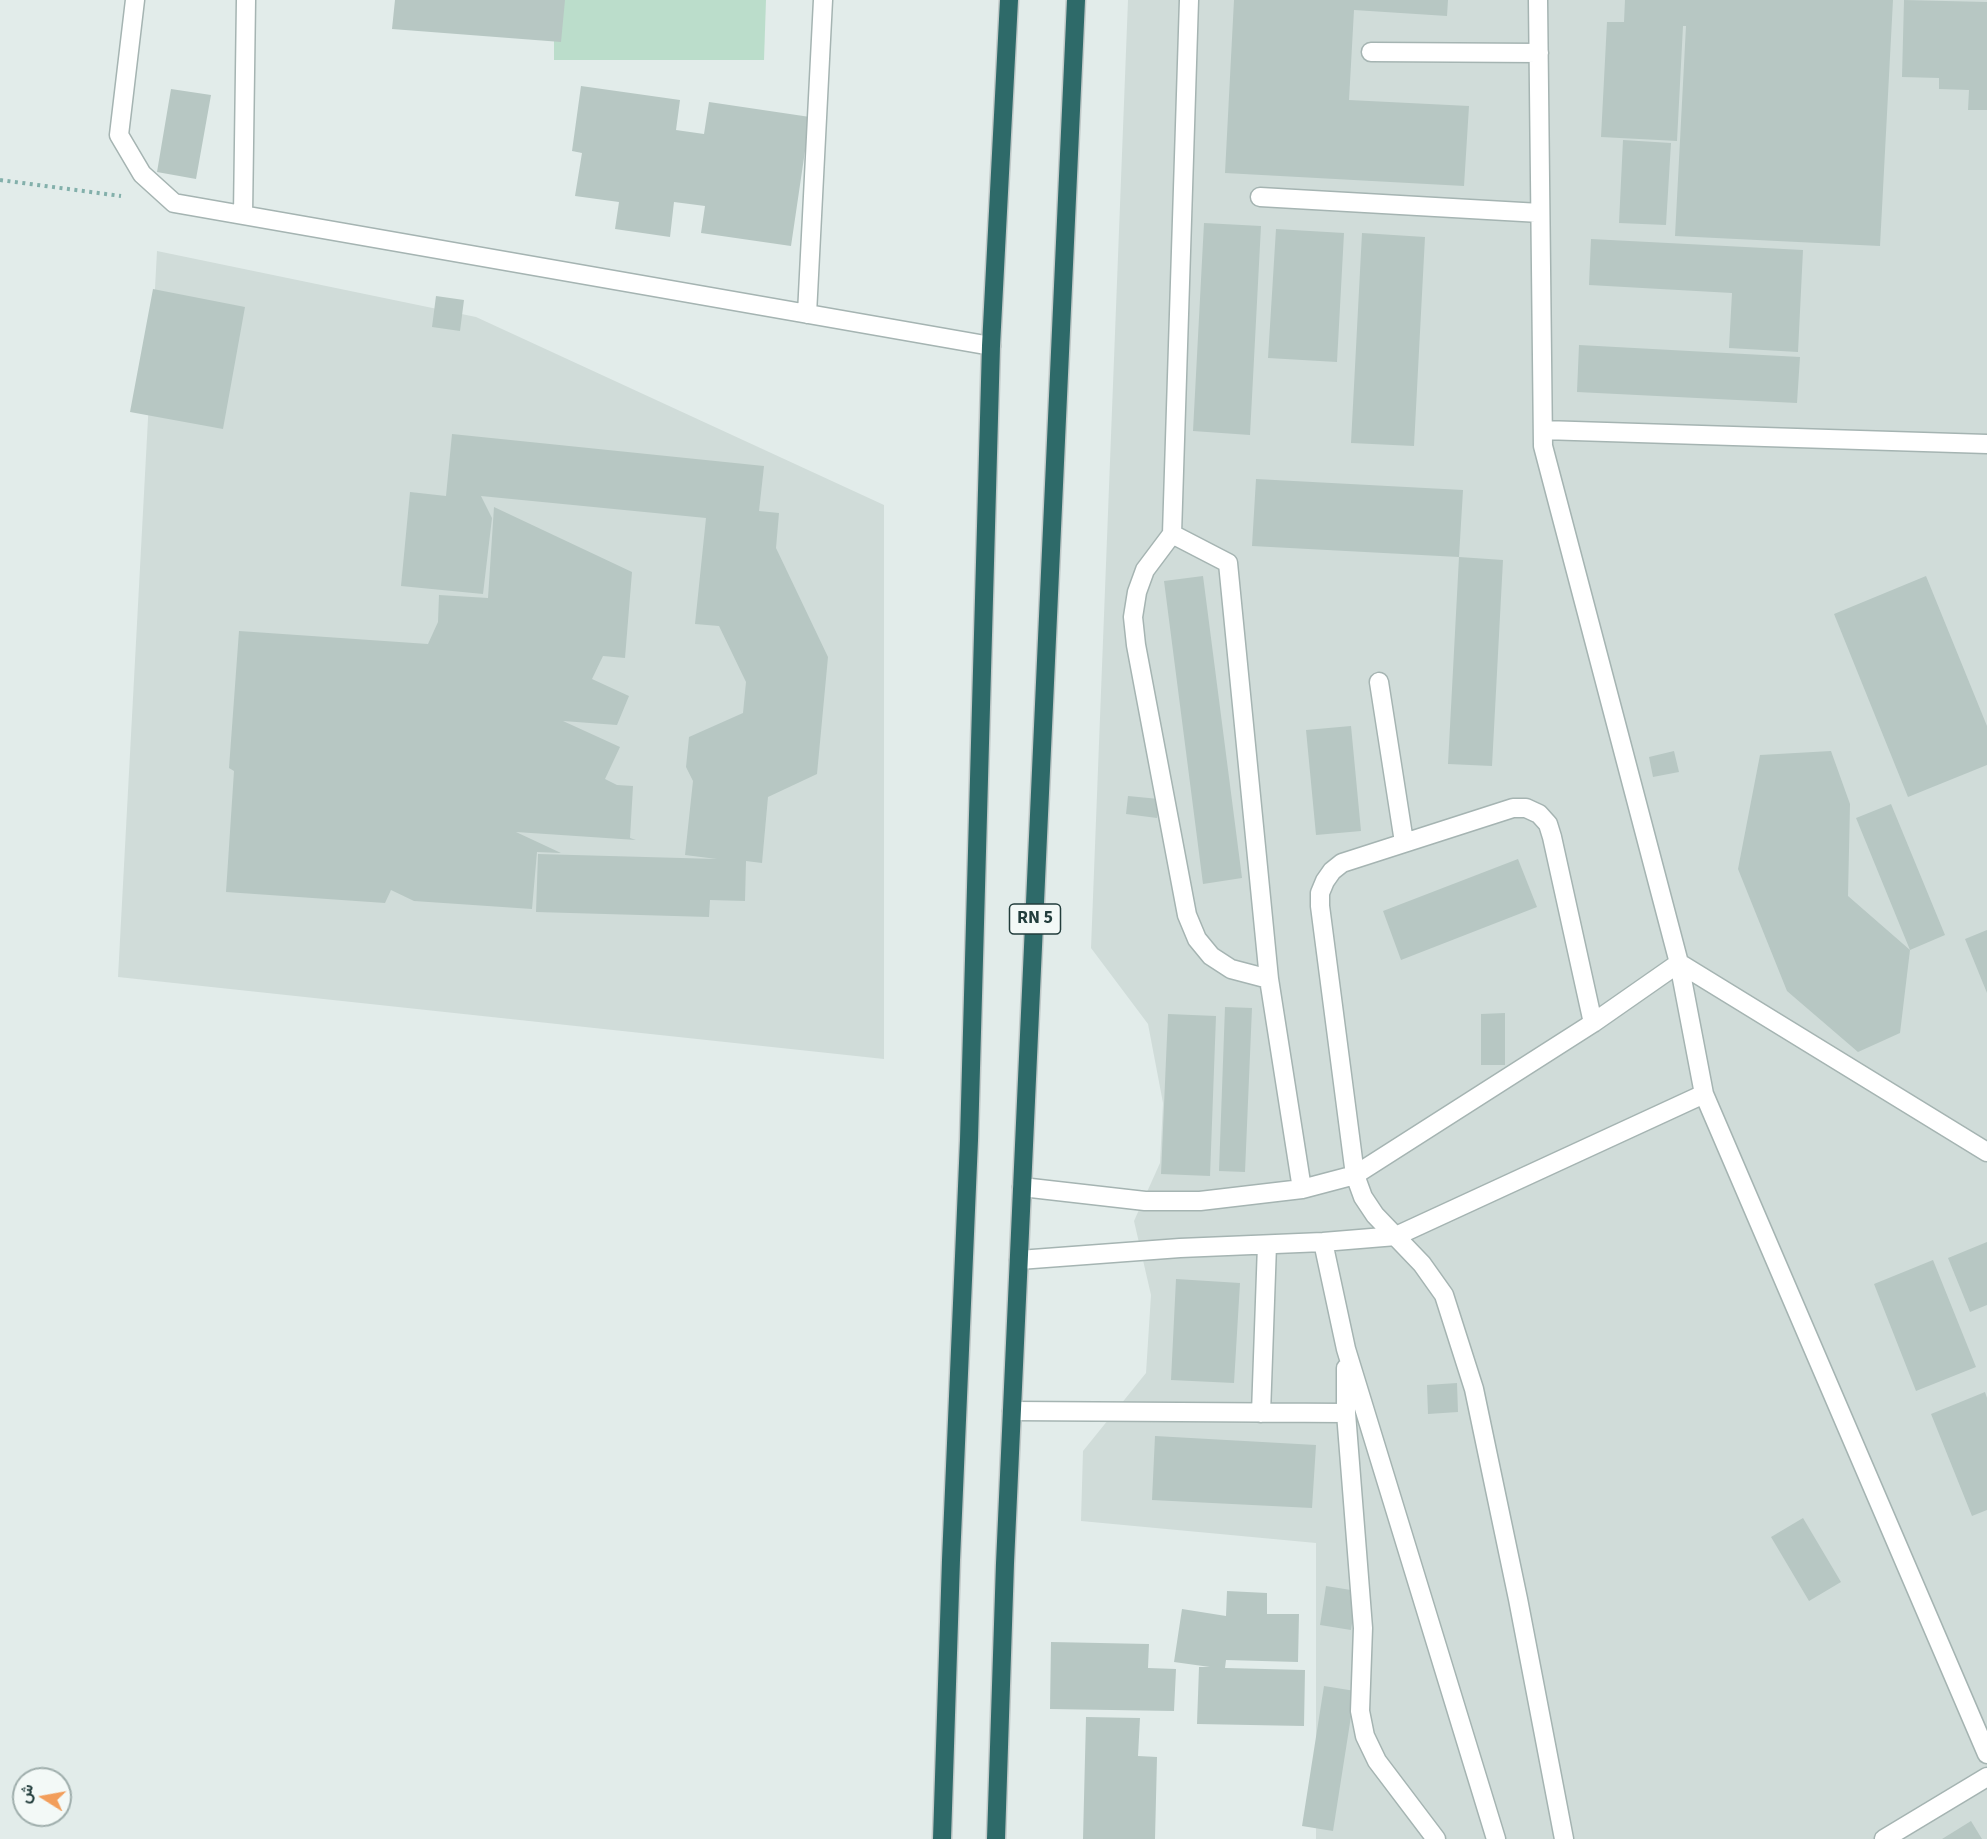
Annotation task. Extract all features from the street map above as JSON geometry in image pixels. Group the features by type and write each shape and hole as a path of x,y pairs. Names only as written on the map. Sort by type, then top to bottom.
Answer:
{"highway":[{"path":"942,1839 969,1140 992,346 1009,0"},
{"name":"RN 5","path":"996,1839 1012,1411 1076,0"}],"street":[{"path":"135,0 119,135 142,174 174,204 992,346"},
{"path":"243,215 246,0"},
{"path":"807,314 823,0"},
{"path":"1189,0 1172,534 1145,570 1137,592 1133,617 1136,645 1187,915 1197,939 1211,956 1231,969 1269,979"},
{"path":"1538,0 1544,446 1679,963 1704,1094 1987,1754"},
{"path":"1371,52 1539,53"},
{"path":"1260,197 1540,213"},
{"path":"1543,430 1987,444"},
{"path":"1172,534 1228,563 1269,979 1302,1189"},
{"path":"1379,682 1404,842"},
{"path":"1564,1839 1518,1599 1474,1389 1444,1295 1422,1264 1375,1215 1363,1197 1355,1175 1320,906 1320,893 1325,881 1342,863 1404,842 1513,808 1526,808 1539,814 1548,824 1552,837 1593,1023"},
{"path":"1022,1187 1145,1200 1200,1201 1302,1189 1355,1175 1593,1023 1679,963"},
{"path":"1679,963 1987,1152"},
{"path":"1019,1260 1396,1236 1704,1094"},
{"path":"1323,1242 1346,1348 1496,1839"},
{"path":"1261,1413 1267,1245"},
{"path":"1346,1348 1346,1413 1363,1628 1360,1711 1365,1736 1377,1761 1436,1839"},
{"path":"1012,1411 1346,1413"},
{"path":"1884,1839 1987,1778"}],"path":[{"path":"0,180 174,204"}],"shaded area":[{"path":"1128,0 1987,0 1987,1839 1316,1839 1316,1543 1081,1521 1083,1451 1146,1373 1151,1295 1134,1221 1160,1163 1163,1103 1148,1024 1091,948"},
{"path":"157,251 476,317 884,505 884,1059 118,977"}],"green space":[{"path":"554,0 766,0 764,60 554,60"}],"building":[{"path":"395,0 565,0 561,42 392,29"},
{"path":"1234,0 1448,0 1447,16 1354,10 1349,100 1469,106 1464,186 1225,173"},
{"path":"1625,0 1893,0 1880,246 1675,236 1686,26 1683,26 1677,141 1601,137 1607,22 1624,22"},
{"path":"1904,0 1987,2 1987,110 1968,110 1969,90 1939,89 1939,78 1902,77"},
{"path":"581,86 680,100 676,130 704,134 709,102 810,117 791,246 701,233 705,206 674,202 670,237 615,229 619,202 575,196 582,153 572,151"},
{"path":"171,89 211,95 196,179 157,172"},
{"path":"1623,140 1671,143 1666,225 1619,223"},
{"path":"1204,223 1261,226 1250,435 1193,431"},
{"path":"1276,229 1344,233 1337,362 1268,358"},
{"path":"1362,233 1425,237 1414,446 1351,443"},
{"path":"1591,239 1803,250 1798,352 1729,348 1732,293 1589,285"},
{"path":"153,289 245,307 223,429 130,412"},
{"path":"436,296 464,300 460,331 432,327"},
{"path":"1579,345 1800,357 1797,403 1577,392"},
{"path":"452,434 764,466 759,511 779,513 776,548 828,657 817,774 768,797 762,863 746,861 745,901 710,900 709,917 536,912 538,854 717,859 685,855 693,781 686,767 689,737 743,713 746,682 719,626 695,624 706,518 481,496 492,518 483,594 401,586 410,492 446,496"},
{"path":"1256,479 1463,490 1459,557 1252,546"},
{"path":"494,507 632,572 625,658 603,656 592,679 629,696 617,725 563,721 620,747 605,779 617,785 633,786 630,838 636,840 516,832 561,853 537,852 532,909 414,901 391,890 385,903 226,892 234,771 229,768 239,631 428,644 438,622 439,595 488,598"},
{"path":"1459,557 1503,560 1492,766 1448,764"},
{"path":"1203,576 1242,878 1203,884 1164,581"},
{"path":"1926,576 1987,726 1987,765 1908,797 1834,614"},
{"path":"1351,726 1361,831 1316,835 1306,730"},
{"path":"1674,751 1679,772 1653,777 1649,757"},
{"path":"1831,751 1850,804 1848,896 1910,950 1900,1033 1858,1052 1787,991 1738,869 1760,755"},
{"path":"1128,796 1159,799 1157,818 1126,814"},
{"path":"1891,804 1945,935 1910,950 1856,818"},
{"path":"1518,859 1537,907 1401,960 1383,911"},
{"path":"1987,930 1987,993 1965,939"},
{"path":"1225,1007 1252,1008 1245,1172 1219,1171"},
{"path":"1505,1013 1505,1065 1481,1065 1481,1014"},
{"path":"1168,1014 1216,1016 1210,1176 1161,1174"},
{"path":"1987,1242 1987,1305 1970,1312 1948,1258"},
{"path":"1933,1260 1976,1367 1916,1391 1874,1284"},
{"path":"1176,1279 1240,1283 1234,1383 1171,1380"},
{"path":"1457,1383 1458,1412 1428,1414 1427,1385"},
{"path":"1985,1392 1987,1398 1987,1510 1972,1516 1931,1414"},
{"path":"1155,1436 1316,1445 1312,1508 1152,1500"},
{"path":"1803,1518 1841,1582 1809,1601 1771,1537"},
{"path":"1326,1586 1357,1591 1351,1630 1320,1625"},
{"path":"1227,1591 1267,1593 1267,1614 1299,1614 1298,1662 1226,1660 1225,1668 1305,1670 1304,1726 1197,1724 1199,1667 1210,1667 1174,1662 1182,1609 1226,1616"},
{"path":"1051,1642 1149,1644 1148,1668 1176,1669 1174,1711 1050,1709"},
{"path":"1324,1686 1355,1691 1333,1831 1302,1826"},
{"path":"1086,1717 1140,1718 1138,1756 1157,1757 1155,1839 1083,1839"},
{"path":"1971,1821 1982,1839 1942,1839"}]}
